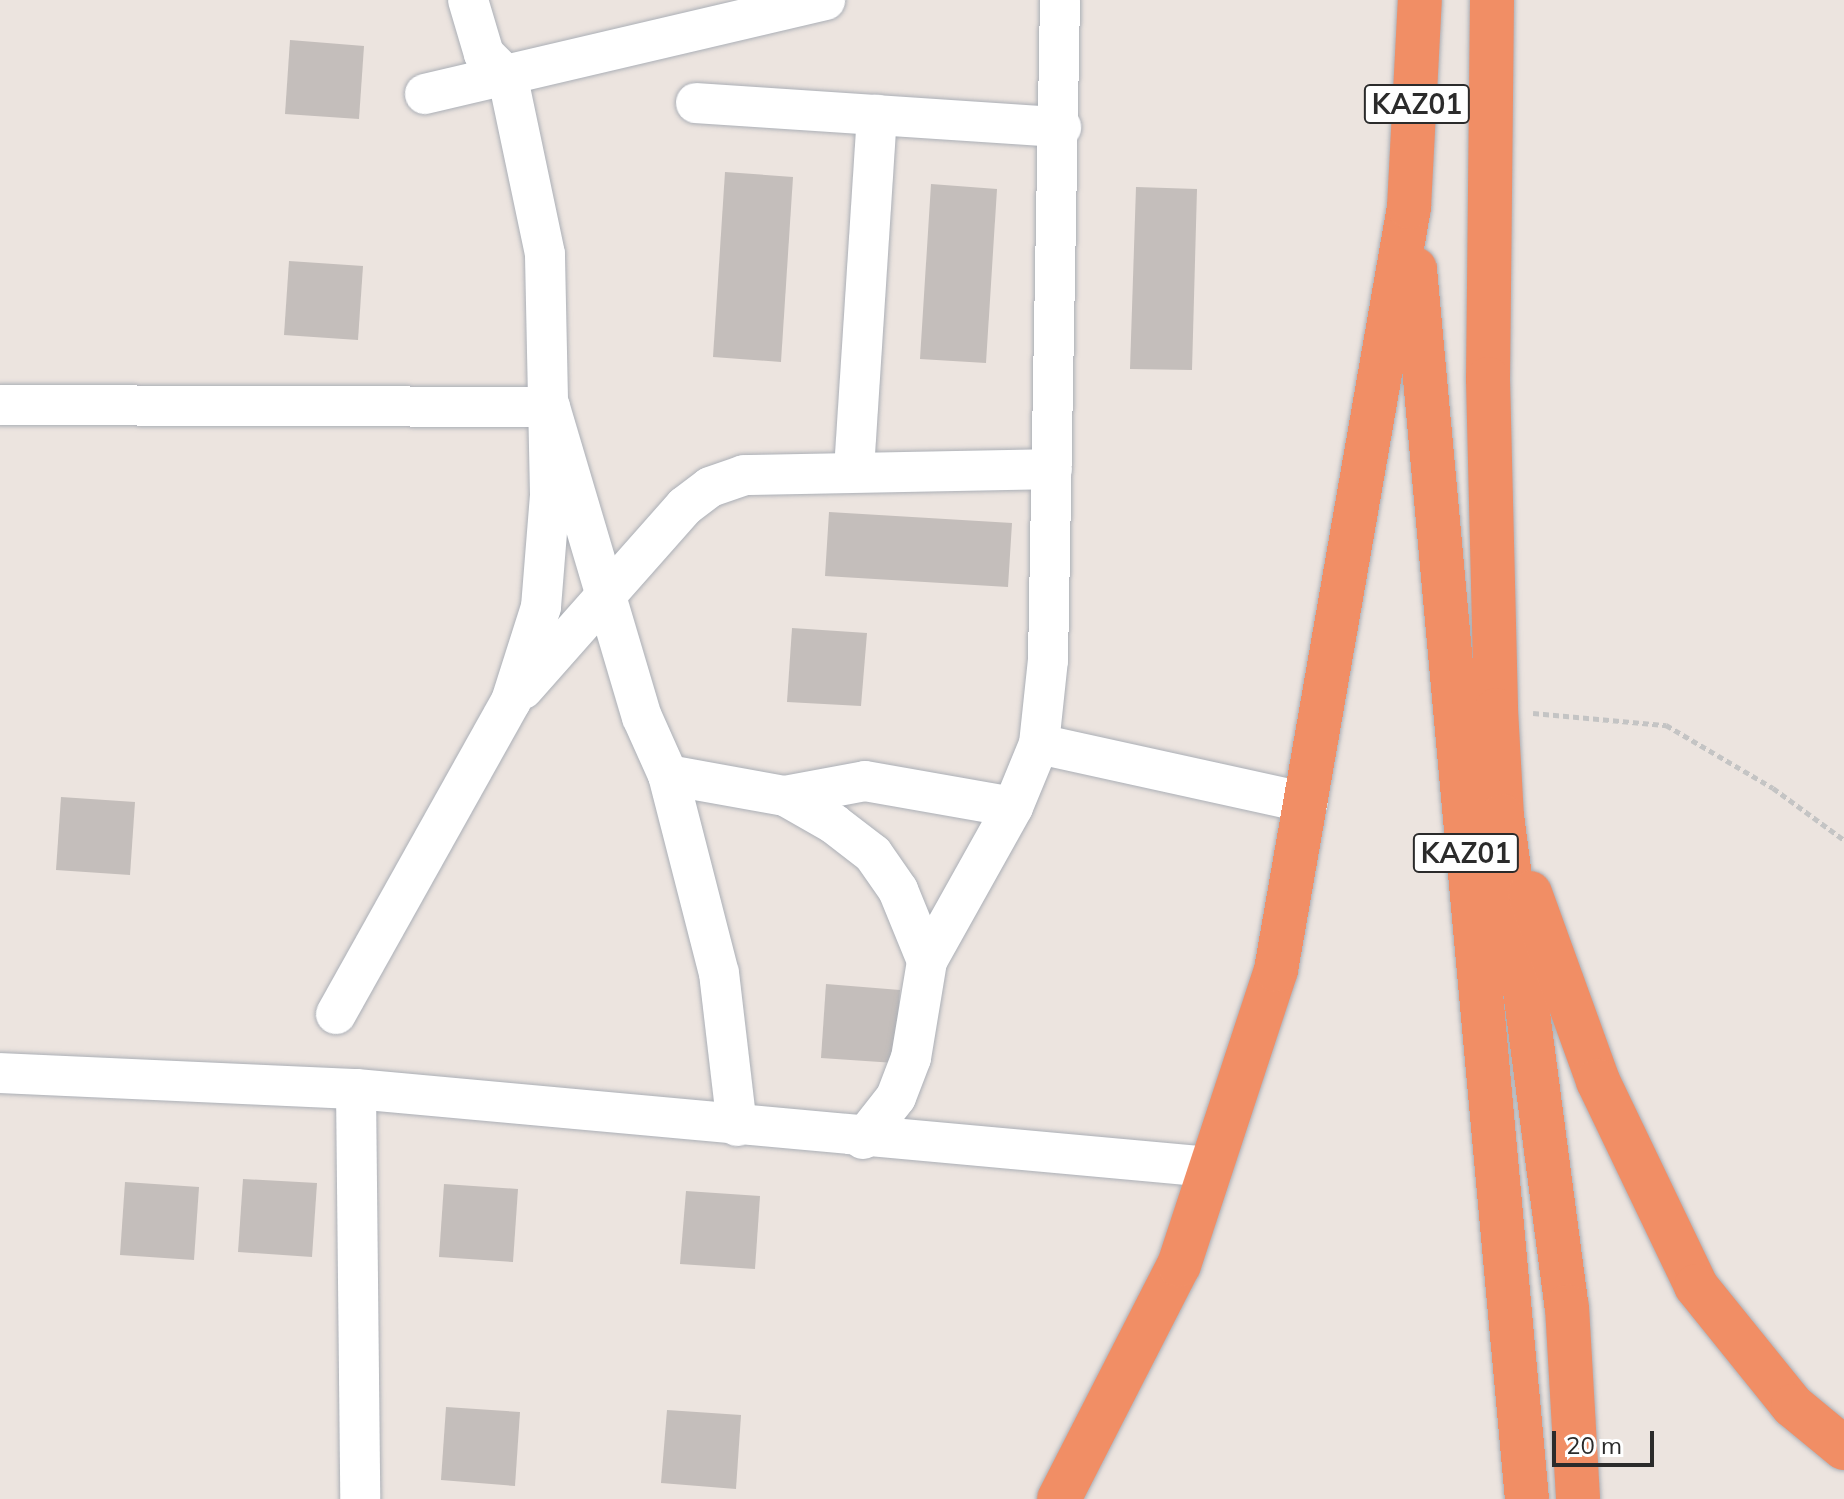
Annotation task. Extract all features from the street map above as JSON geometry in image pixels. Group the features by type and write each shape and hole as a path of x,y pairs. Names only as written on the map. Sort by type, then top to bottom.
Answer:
{"highway":[{"name":"KАZ01","path":"1420,0 1409,207 1527,1499"},
{"name":"KАZ01","path":"1492,0 1488,379 1496,710 1502,816 1567,1307 1578,1499"},
{"path":"1059,1499 1179,1265 1276,970 1308,803 1409,207"},
{"path":"1502,816 1598,1081 1696,1286 1793,1406 1844,1448"}],"street":[{"path":"336,1014 511,701 541,607 550,407 545,254 508,78 484,54 468,0"},
{"path":"425,94 508,78 825,0"},
{"path":"863,1139 896,1097 911,1058 927,961 1013,807 1039,744 1052,469 1061,127 1060,0"},
{"path":"696,103 1061,127"},
{"path":"854,470 877,115"},
{"path":"0,405 550,407"},
{"path":"550,407 609,595 642,717 668,775 719,973 737,1126"},
{"path":"511,701 609,595 685,506 710,487 744,475 854,470 1052,469"},
{"path":"1039,744 1308,803"},
{"path":"668,775 785,796 865,781 1013,807"},
{"path":"785,796 873,854 898,890 927,961"},
{"path":"0,1073 356,1089 863,1139 1209,1167"},
{"path":"356,1089 360,1499"}],"path":[{"path":"1496,710 1666,725 1773,788 1844,840"}],"building":[{"path":"290,40 364,46 359,119 285,114"},
{"path":"725,172 793,177 781,362 713,357"},
{"path":"931,184 997,189 986,363 920,359"},
{"path":"1136,187 1197,189 1192,370 1130,369"},
{"path":"289,261 363,266 358,340 284,335"},
{"path":"829,512 1012,523 1008,587 825,576"},
{"path":"792,628 867,633 861,706 787,702"},
{"path":"61,797 135,802 130,875 56,870"},
{"path":"826,984 900,990 895,1063 821,1058"},
{"path":"243,1179 317,1183 312,1257 238,1252"},
{"path":"125,1182 199,1187 194,1260 120,1255"},
{"path":"444,1184 518,1189 513,1262 439,1257"},
{"path":"686,1191 760,1196 755,1269 680,1264"},
{"path":"446,1407 520,1412 515,1486 441,1480"},
{"path":"667,1410 741,1415 736,1489 661,1483"}]}
